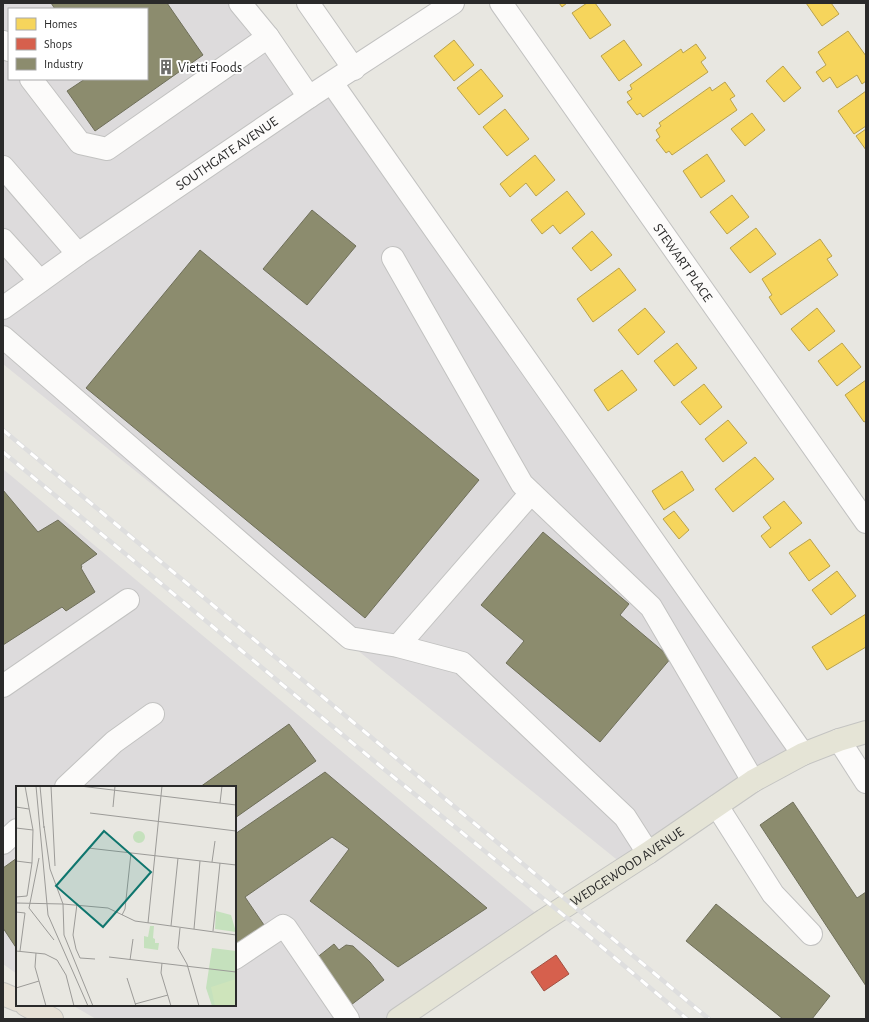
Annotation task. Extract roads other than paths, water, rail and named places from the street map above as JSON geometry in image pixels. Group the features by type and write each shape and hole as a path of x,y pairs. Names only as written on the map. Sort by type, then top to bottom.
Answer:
{"highway":[{"path":"3,994 16,1000"},
{"path":"28,1006 52,1019"}],"main road":[{"name":"WEDGEWOOD AVENUE","path":"398,1019 544,920 648,853 753,781 803,754 839,740 866,732"}],"street":[{"path":"240,3 268,38 309,97"},
{"path":"308,3 354,68"},
{"name":"SOUTHGATE AVENUE","path":"3,308 78,254 309,97 452,3"},
{"name":"STEWART PLACE","path":"501,3 866,522"},
{"path":"32,80 80,143 107,149 268,38"},
{"path":"332,83 803,754"},
{"path":"3,167 78,254"},
{"path":"3,240 40,281"},
{"path":"393,258 522,484 651,607 753,781"},
{"path":"3,337 350,638 398,646 462,663 625,817 648,853"},
{"path":"398,646 532,493"},
{"path":"3,686 128,600"},
{"path":"67,786 114,742 153,714"},
{"path":"839,740 866,782"},
{"path":"717,806 773,894 811,934"},
{"path":"3,843 16,831"},
{"path":"236,957 283,926 286,928 348,1019"}],"railway":[{"path":"3,430 709,1019"},
{"path":"3,452 385,770 583,931 687,1019"}],"place":[{"name":"Vietti Foods","path":"166,67"}]}
